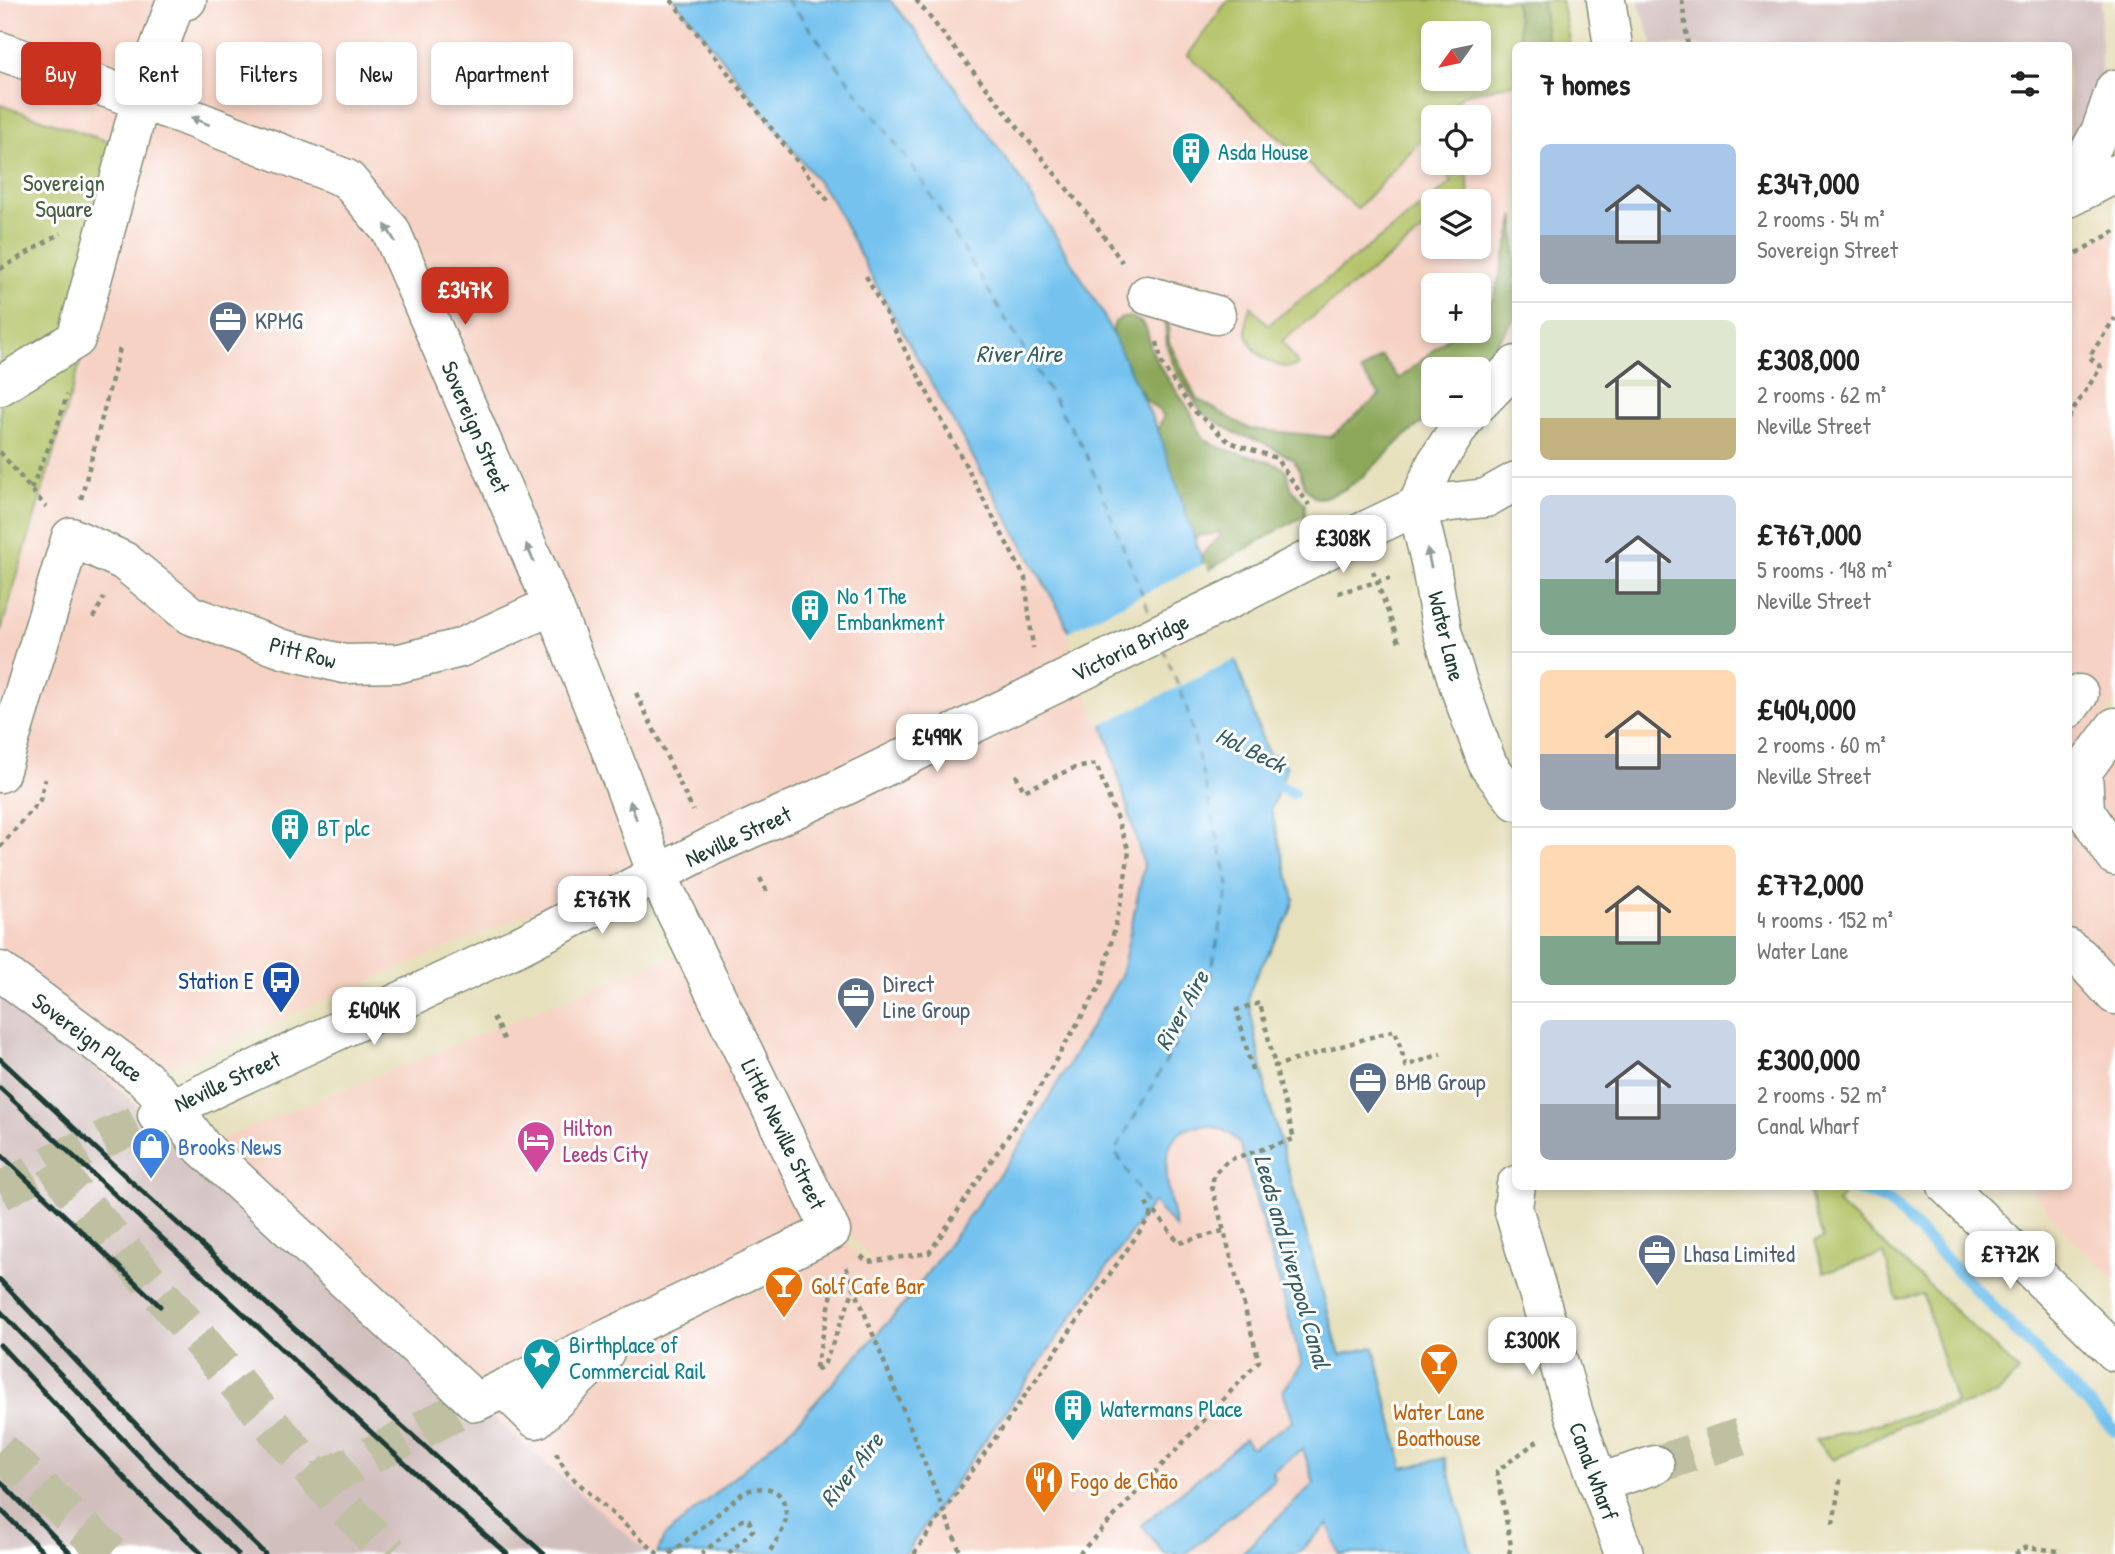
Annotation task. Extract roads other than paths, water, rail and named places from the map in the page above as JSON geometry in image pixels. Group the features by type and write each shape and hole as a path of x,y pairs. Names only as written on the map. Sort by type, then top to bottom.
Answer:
{"street":[{"path":"161,42 175,3 187,0"},
{"path":"1606,0 1613,42"},
{"name":"Sovereign Street","path":"0,51 115,90"},
{"path":"2072,184 2101,130 2115,89"},
{"path":"0,387 76,340 139,105"},
{"name":"Sovereign Street","path":"156,105 347,179 391,232 553,605 657,874"},
{"path":"2072,196 2115,174"},
{"path":"1147,295 1216,315"},
{"path":"1491,391 1512,369"},
{"path":"1417,506 1436,463 1459,427"},
{"path":"1417,506 1486,498 1512,483"},
{"name":"Victoria Bridge","path":"1016,702 1417,506"},
{"name":"Water Lane","path":"1417,506 1442,631 1459,686 1488,765 1512,796"},
{"name":"Pitt Row","path":"0,773 71,537 124,561 190,615 283,649 344,664 400,663 460,648 553,605"},
{"name":"Neville Street","path":"165,1111 519,946 712,846 1016,702"},
{"path":"2115,727 2083,771 2085,811 2115,856"},
{"name":"Little Neville Street","path":"490,1395 629,1328 836,1243 657,874"},
{"path":"2072,951 2115,995"},
{"name":"Sovereign Place","path":"0,971 144,1078 165,1111 202,1147 490,1395"},
{"name":"Canal Wharf","path":"1515,1190 1513,1208 1574,1414 1624,1554"},
{"path":"1951,1190 2115,1352"},
{"name":"Little Neville Street","path":"490,1395 536,1419 629,1328"},
{"path":"1598,1483 1655,1465"}],"water":[{"name":"River Aire","path":"674,0 890,0 914,29 1023,183 1102,312 1158,430 1265,747 1270,755 1275,755 1287,767 1271,810 1294,899 1289,916 1255,978 1248,998 1267,1095 1340,1355 1374,1347 1403,1468 1445,1458 1472,1554 1339,1554 1328,1524 1297,1554 1241,1554 1314,1483 1303,1449 1272,1472 1275,1480 1186,1554 1164,1554 1142,1525 1245,1439 1252,1448 1293,1421 1283,1391 1302,1364 1241,1146 1225,1131 1204,1126 1186,1129 1175,1138 1169,1150 1167,1181 1176,1228 1153,1202 905,1554 657,1554 664,1537 795,1425 907,1301 1022,1143 1121,976 1144,866 1109,743 1063,617 870,274 832,200"}],"waterway":[{"name":"Hol Beck","path":"1265,779 1293,793"},
{"name":"Hol Beck","path":"1858,1190 1889,1201 2115,1431"}],"tunnel":[{"path":"0,1192 54,1162 157,1115"},
{"path":"54,1162 74,1193 320,1481 390,1554"},
{"path":"320,1481 476,1402"},
{"path":"1655,1465 1740,1437"},
{"path":"0,1450 111,1554"}],"railway":[{"path":"0,1059 134,1184 544,1554"},
{"path":"0,1088 427,1484 507,1554"},
{"path":"0,1154 160,1306"},
{"path":"0,1280 177,1468 265,1554"},
{"path":"0,1311 162,1480 238,1554"},
{"path":"0,1345 144,1499 202,1554"},
{"path":"0,1481 71,1554"},
{"path":"0,1509 45,1554"}],"place":[{"name":"Asda House","path":"1191,185"},
{"name":"KPMG","path":"228,354"},
{"name":"No 1 The Embankment","path":"810,642"},
{"name":"BT plc","path":"290,861"},
{"name":"Station E","path":"281,1014"},
{"name":"Direct Line Group","path":"856,1030"},
{"name":"BMB Group","path":"1368,1115"},
{"name":"Hilton Leeds City","path":"536,1174"},
{"name":"Brooks News","path":"151,1180"},
{"name":"Lhasa Limited","path":"1657,1287"},
{"name":"Golf Cafe Bar","path":"784,1319"},
{"name":"Birthplace of Commercial Rail","path":"542,1391"},
{"name":"Water Lane Boathouse","path":"1439,1396"},
{"name":"Watermans Place","path":"1073,1442"},
{"name":"Fogo de Chão","path":"1044,1514"}],"park label":[{"name":"Sovereign Square","path":"64,195"}],"water label":[{"name":"Leeds and Liverpool Canal","path":"1293,1261"}]}
